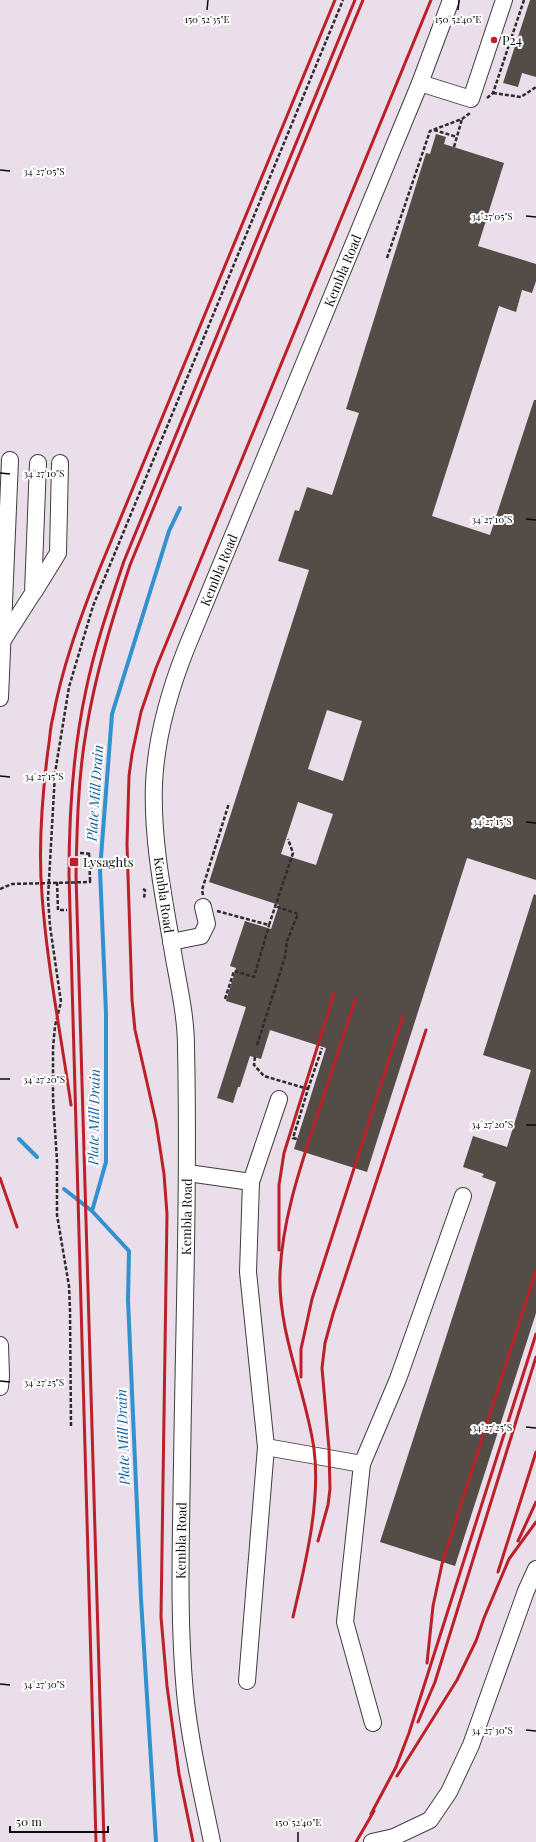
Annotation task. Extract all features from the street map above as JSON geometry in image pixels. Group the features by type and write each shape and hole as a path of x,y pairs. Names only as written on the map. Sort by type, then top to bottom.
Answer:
{"street":[{"name":"Kembla Road","path":"212,1842 190,1731 185,1696 182,1657 181,1530 188,1173 186,1043 183,1013 158,854 154,788 160,736 174,679 420,83 451,0"},
{"path":"420,83 471,99 504,0"},
{"path":"0,698 1,640 10,460"},
{"path":"33,594 38,463"},
{"path":"1,640 33,594 58,553 60,463"},
{"path":"171,942 201,936 207,924 203,907"},
{"path":"247,1681 266,1447 248,1272 251,1182 279,1099"},
{"path":"188,1173 251,1182"},
{"path":"373,1723 345,1622 362,1464 398,1379 464,1196"},
{"path":"0,1346 0,1387"},
{"path":"266,1447 362,1464"},
{"path":"372,1842 394,1837 430,1820 450,1792 471,1745 526,1591 536,1569"}],"path":[{"path":"71,1426 70,1304 69,1286 57,1215 57,1161 53,1099 53,1048 55,1026 61,1002 50,926 48,898 54,773 69,687 93,606 343,0"},
{"path":"487,98 493,93 524,0"},
{"path":"493,93 521,97 536,87"},
{"path":"387,258 430,131 462,119 474,108"},
{"path":"454,147 462,119"},
{"path":"433,130 457,138"},
{"path":"229,803 201,889 203,907 234,917 270,925"},
{"path":"224,999 234,971 254,977 293,852 288,839"},
{"path":"0,889 12,884 90,882 90,854 80,853"},
{"path":"57,882 58,910 67,910"},
{"path":"143,889 145,890 144,899"},
{"path":"257,1045 286,957 287,941 298,914 275,906"},
{"path":"308,1089 322,1048"}],"shaded area":[{"path":"0,0 536,0 536,1842 0,1842"}],"building":[{"path":"530,0 536,0 536,77 522,73 518,87 503,83"},
{"path":"436,134 446,137 444,144 504,163 478,246 536,264 536,281 532,293 522,290 516,312 499,306 432,516 490,535 534,400 536,400 536,880 467,858 367,1172 294,1149 326,1048 270,1030 261,1059 250,1056 233,1103 217,1098 246,1007 226,1001 236,968 230,966 245,921 271,929 279,905 209,882 309,570 278,561 295,510 299,511 307,487 332,495 359,413 346,409 426,153 430,154","holes":["327,710 362,721 343,781 308,769","298,802 333,814 316,865 281,854"]},
{"path":"534,894 536,895 536,1313 455,1566 380,1542 496,1182 482,1177 484,1174 463,1167 473,1136 507,1147 531,1070 483,1055"}],"waterway":[{"name":"Plate Mill Drain","path":"156,1842 141,1599 128,1300 129,1251 92,1211 106,1162 106,1013 100,870 112,714 169,531 180,508"},
{"path":"19,1139 37,1157"},
{"path":"64,1189 92,1211"}],"railway":[{"path":"71,1105 47,948 40,858 44,786 51,729 61,681 97,575 335,0"},
{"path":"96,1842 69,875 71,805 78,736 86,690 94,657 124,561 355,0"},
{"path":"104,1842 76,875 78,803 83,750 99,669 130,565 363,0"},
{"path":"193,1842 179,1774 167,1686 161,1617 167,1214 164,1174 156,1122 135,1030 132,1000 127,844 129,776 141,712 156,668 431,0"},
{"path":"279,1250 279,1185 284,1153 334,994"},
{"path":"293,1617 311,1533 314,1512 316,1469 310,1428 283,1318 280,1274 281,1255 297,1178 356,998"},
{"path":"301,1377 301,1349 312,1299 403,1016"},
{"path":"318,1541 328,1505 330,1489 329,1449 322,1368 325,1343 333,1314 426,1030"},
{"path":"0,1178 17,1227"},
{"path":"427,1663 433,1606 442,1564 536,1270"},
{"path":"371,1814 396,1767 409,1733 536,1334"},
{"path":"418,1722 435,1682 536,1357"},
{"path":"498,1572 536,1452"},
{"path":"518,1541 536,1502"},
{"path":"397,1776 457,1680 476,1641 509,1559 536,1522"},
{"path":"356,1842 374,1811"}],"place":[{"name":"P24","path":"494,40"},
{"name":"Lysaghts","path":"74,862"}]}
